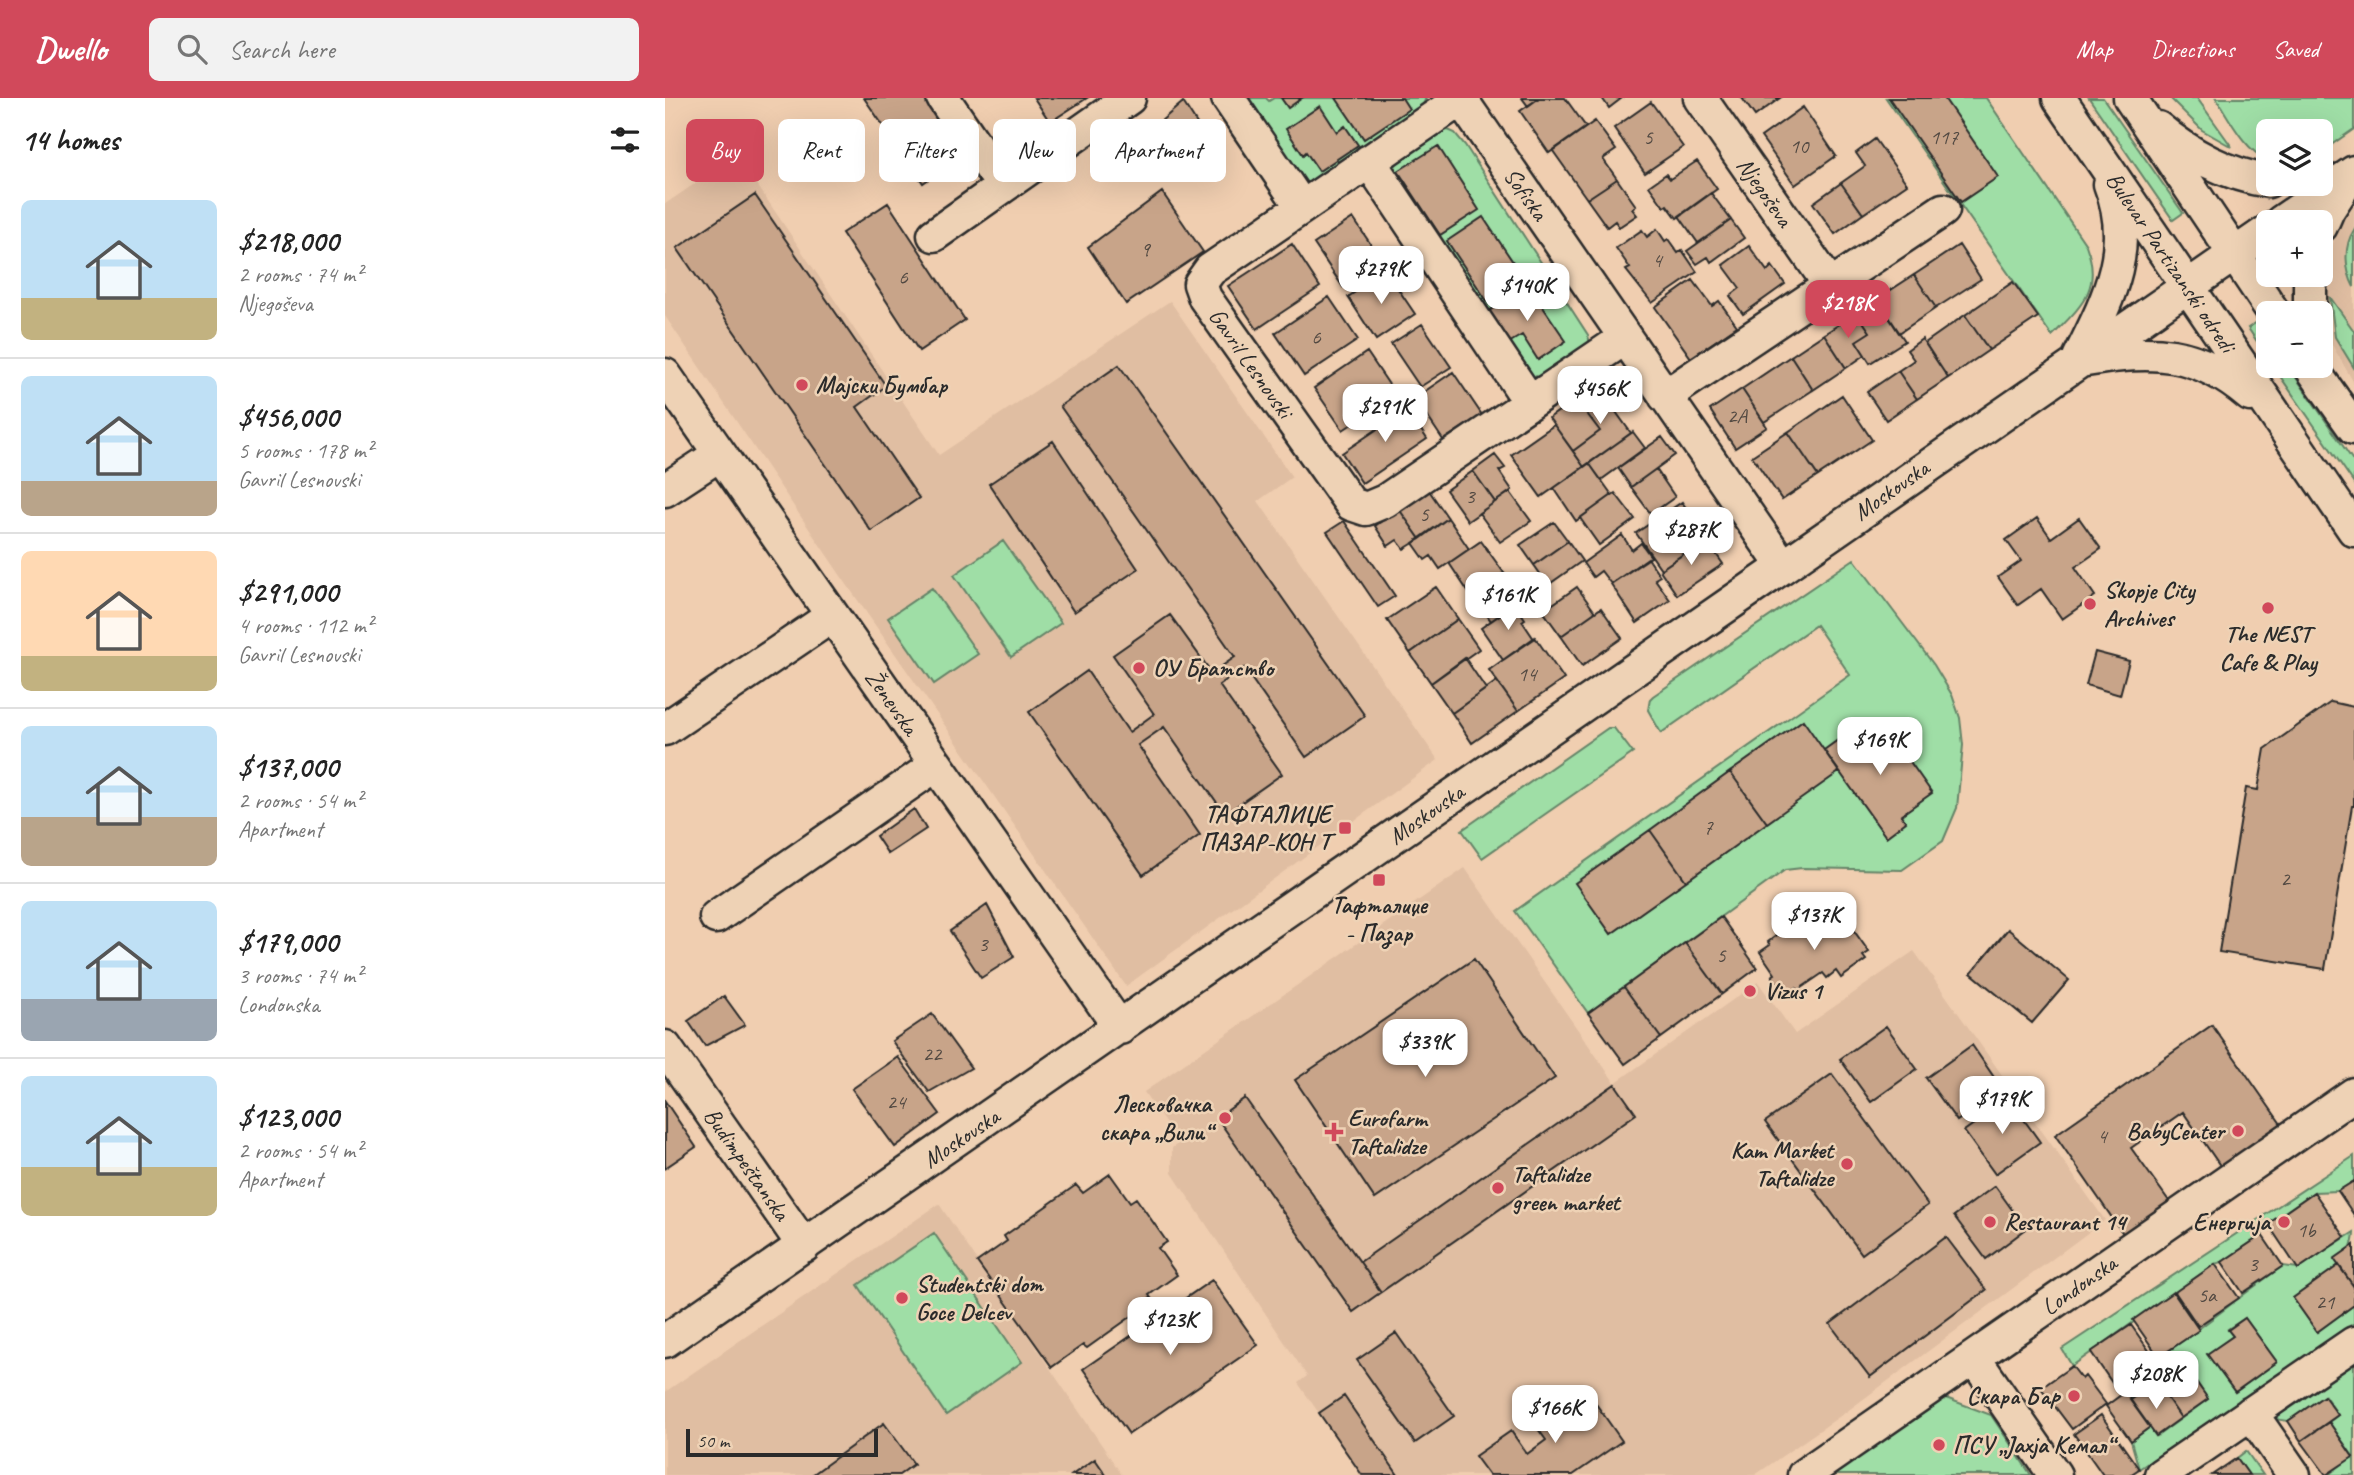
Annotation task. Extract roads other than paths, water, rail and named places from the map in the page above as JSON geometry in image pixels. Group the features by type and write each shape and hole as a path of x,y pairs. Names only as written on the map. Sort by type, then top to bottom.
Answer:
{"street":[{"path":"943,98 1003,186"},
{"path":"934,235 1129,98"},
{"path":"1228,98 1302,207"},
{"name":"Njegoševa","path":"1700,98 1831,285"},
{"name":"Bulevar Partizanski odredi","path":"2059,98 2354,530"},
{"name":"Gavril Lesnovski","path":"1460,99 1210,270 1200,284 1205,298 1351,504 1366,509 1385,500 1625,338"},
{"name":"Sofiska","path":"1460,99 1783,566"},
{"path":"2136,106 2165,134 2208,161 2256,178"},
{"path":"2136,106 2266,301"},
{"path":"2078,361 2104,307 2118,264 2120,225 2112,190 2096,151"},
{"path":"1369,161 1529,402"},
{"path":"2333,178 2353,173"},
{"path":"2299,210 2353,173"},
{"path":"2327,210 2353,173"},
{"path":"1665,396 1943,210"},
{"name":"Moskovska","path":"665,1341 2256,239"},
{"path":"2078,361 2146,353 2201,363 2214,368 2237,384 2283,428"},
{"name":"Ženevska","path":"665,375 1120,1028"},
{"path":"2318,378 2354,428"},
{"path":"2324,378 2330,395"},
{"path":"665,490 720,454"},
{"path":"665,729 832,615"},
{"path":"716,917 936,765"},
{"name":"Budimpeštanska","path":"665,1047 804,1246"},
{"name":"Londonska","path":"1804,1475 2354,1094"},
{"path":"2161,1475 2354,1343"},
{"path":"1974,1357 2055,1475"},
{"path":"2251,1413 2294,1475"}],"place":[{"name":"Мајски Бумбар","path":"802,385"},
{"name":"Skopje City Archives","path":"2090,604"},
{"name":"The NEST Cafe & Play","path":"2268,608"},
{"name":"ОУ Братство","path":"1139,668"},
{"name":"ТАФТАЛИЏЕ ПАЗАР-КОН Т","path":"1345,828"},
{"name":"Тафталиџе - Пазар","path":"1379,880"},
{"name":"Vizus 1","path":"1750,991"},
{"name":"Лесковачка скара „Вили“","path":"1225,1118"},
{"name":"BabyCenter","path":"2238,1131"},
{"name":"Eurofarm Taftalidze","path":"1334,1132"},
{"name":"Kam Market Taftalidze","path":"1847,1164"},
{"name":"Taftalidze green market","path":"1498,1188"},
{"name":"Restaurant 14","path":"1990,1222"},
{"name":"Енергија","path":"2284,1222"},
{"name":"Studentski dom Goce Delcev","path":"902,1298"},
{"name":"Скара Бар","path":"2074,1396"},
{"name":"ПСУ „Јахја Кемал“","path":"1939,1445"}]}
